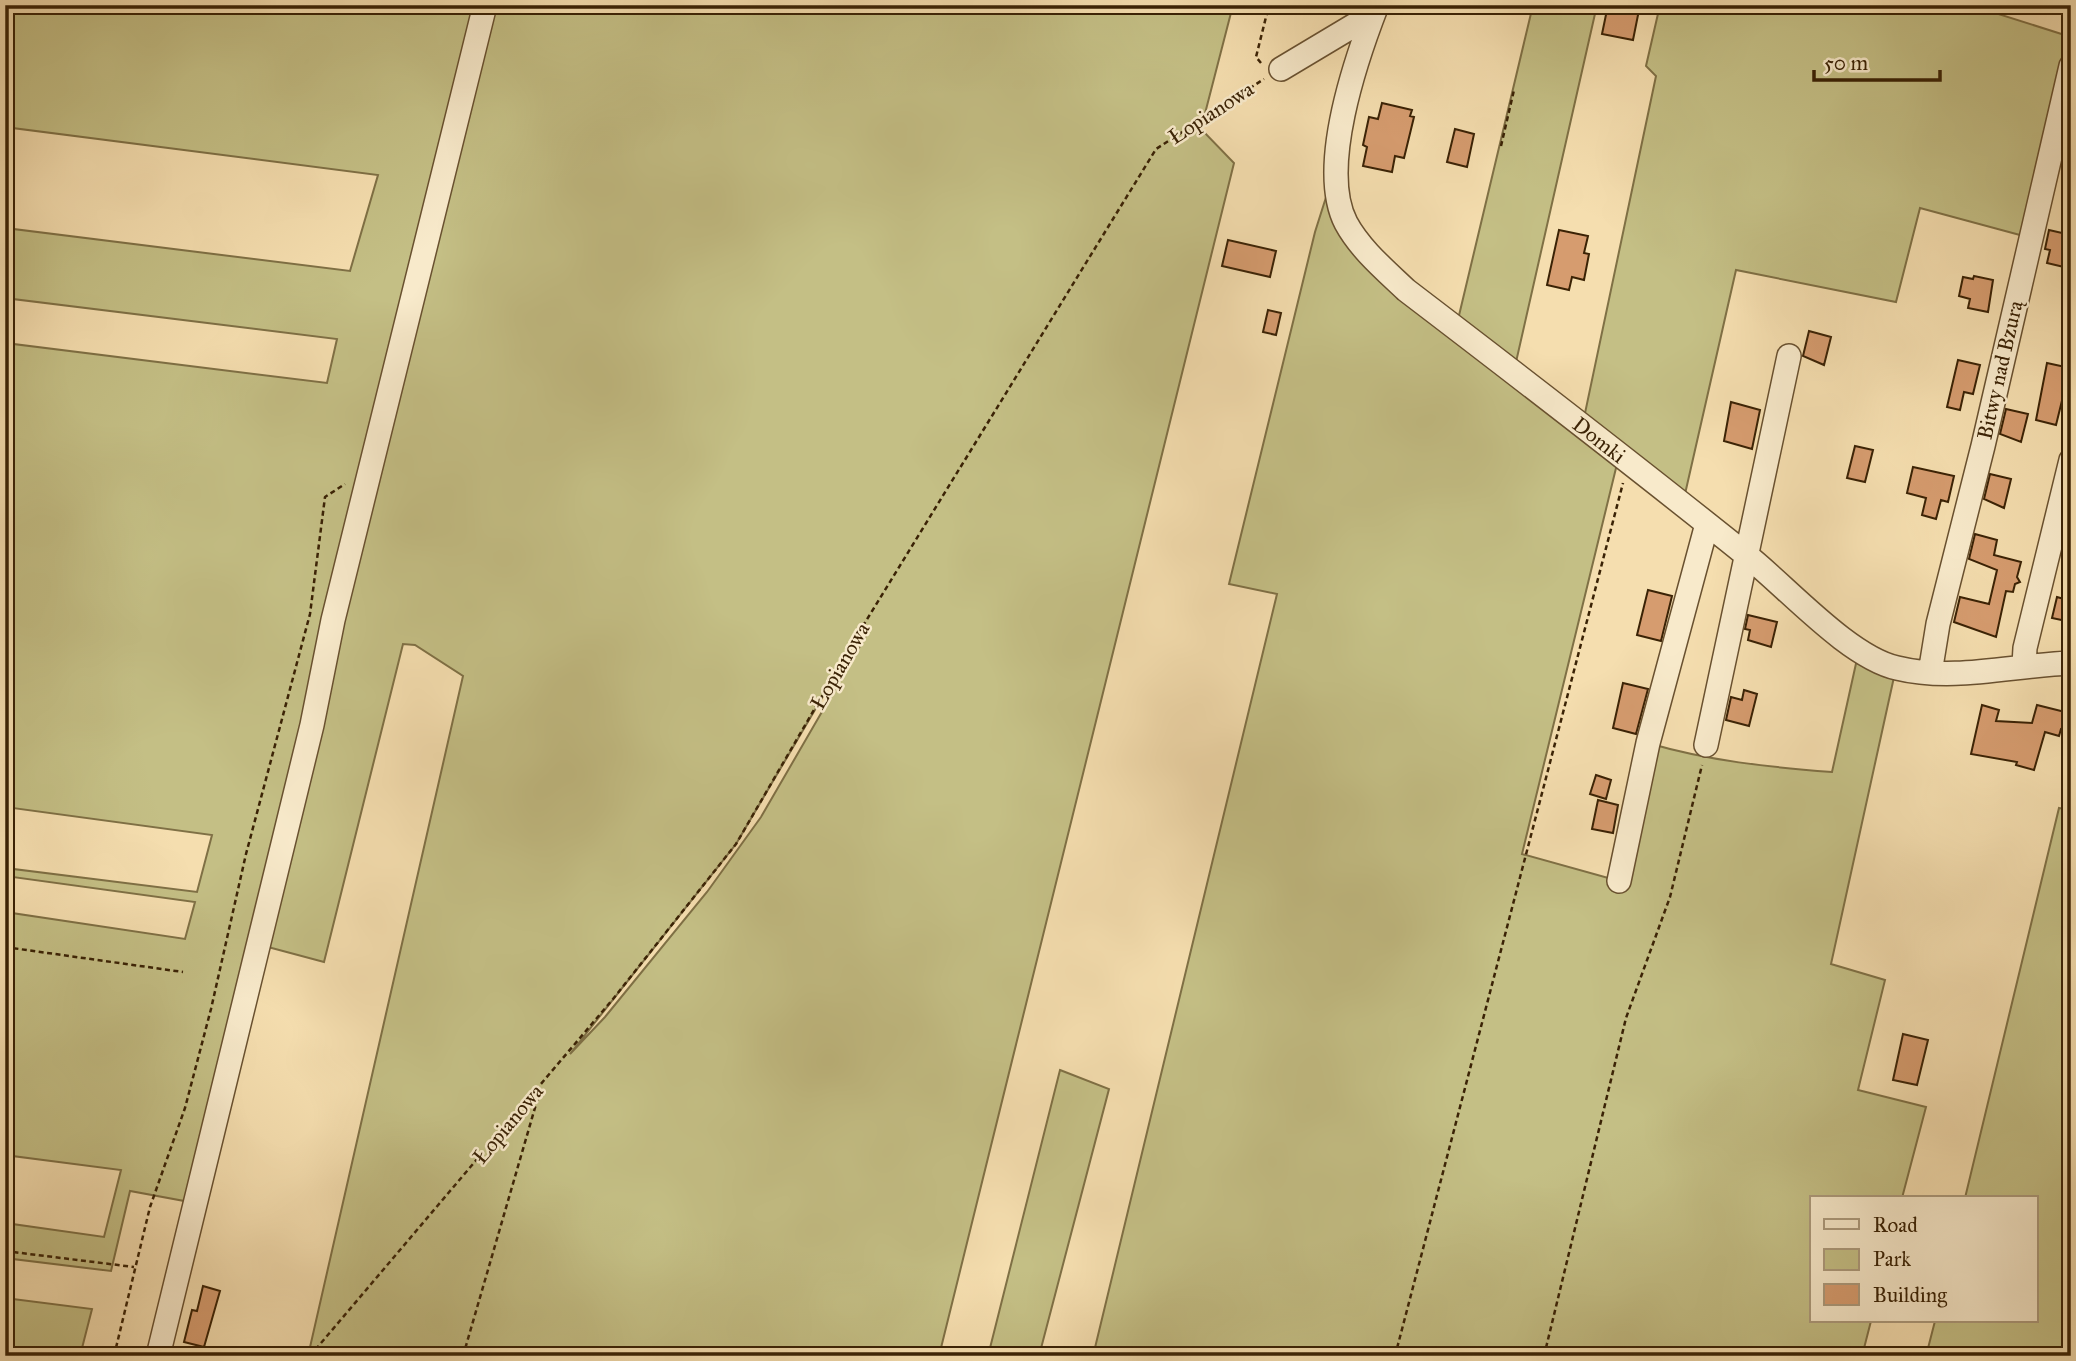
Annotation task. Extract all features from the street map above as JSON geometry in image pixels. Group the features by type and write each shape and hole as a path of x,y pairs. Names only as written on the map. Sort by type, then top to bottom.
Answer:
{"street":[{"path":"159,1356 485,5"},
{"path":"1281,69 1375,9"},
{"name":"Domki","path":"1375,9 1350,85 1334,172 1345,222 1373,258 1406,290 1749,556 1867,657 1895,668 1930,673 1966,674 2024,665 2071,663"},
{"name":"Bitwy nad Bzurą","path":"1930,673 1938,624 1986,433 2071,66"},
{"path":"1706,745 1749,556 1789,356"},
{"path":"2024,665 2025,648 2071,460"},
{"path":"1619,881 1648,743 1707,524"}],"path":[{"path":"1269,5 1256,57 1263,64 1281,69"},
{"name":"Łopianowa","path":"310,1356 613,999 736,844 861,629 1156,149 1205,114 1281,69"},
{"path":"1501,146 1514,90"},
{"path":"1395,1356 1629,463"},
{"path":"114,1356 150,1207 185,1108 211,1009 246,854 310,614 325,498 372,466"},
{"path":"1544,1356 1626,1018 1670,897 1706,745"},
{"path":"5,947 183,972"},
{"path":"463,1356 541,1084"},
{"path":"5,1251 134,1267"}],"green space":[{"path":"5,5 1233,5 1201,129 1234,163 939,1356 308,1356 463,676 415,645 403,644 324,962 268,947 206,1205 130,1191 111,1271 5,1258 5,1223 104,1237 121,1170 5,1155 5,912 185,939 195,902 5,876 5,868 197,892 212,835 5,807 5,343 327,383 337,339 5,298 5,228 350,271 378,175 5,127","holes":["862,630 867,634 761,817 707,892 605,1017 570,1054 736,844"]},
{"path":"1533,5 1597,5 1516,362 1584,418 1656,76 1646,66 1660,5 1970,5 2071,37 2071,66 2031,238 1920,208 1896,302 1736,270 1685,494 1617,464 1522,854 1619,881 1648,743 1739,762 1832,772 1857,659 1894,677 1831,964 1885,980 1858,1090 1926,1107 1903,1196 1810,1196 1810,1322 1871,1322 1862,1356 1093,1356 1277,594 1229,584 1315,232 1334,172 1345,222 1456,328"},
{"path":"2059,808 2071,810 2071,1356 1926,1356 1935,1322 2038,1322 2038,1196 1965,1196"},
{"path":"1060,1070 1109,1089 1039,1356 988,1356"},
{"path":"5,1298 92,1309 80,1356 5,1356"}],"building":[{"path":"1608,5 1640,5 1633,40 1602,34"},
{"path":"1382,103 1412,110 1410,116 1414,117 1404,158 1395,156 1392,172 1363,166 1367,147 1363,145 1369,117 1378,119"},
{"path":"1455,129 1474,134 1467,167 1447,162"},
{"path":"1559,230 1588,236 1584,253 1589,254 1584,280 1572,277 1569,290 1547,285"},
{"path":"2049,230 2071,235 2071,254 2067,254 2064,267 2047,263 2050,250 2045,249"},
{"path":"1228,240 1276,251 1270,277 1222,266"},
{"path":"1974,276 1993,280 1988,312 1968,308 1970,299 1959,296 1963,277 1973,279"},
{"path":"1268,310 1281,313 1276,335 1263,332"},
{"path":"1809,331 1831,337 1824,365 1803,356"},
{"path":"1958,360 1980,365 1973,394 1964,392 1960,410 1947,407"},
{"path":"2047,363 2070,368 2056,425 2036,420"},
{"path":"1731,402 1760,410 1752,449 1724,441"},
{"path":"2006,409 2028,414 2021,442 2000,434"},
{"path":"1855,446 1873,450 1865,482 1847,478"},
{"path":"1913,467 1954,476 1948,502 1941,500 1936,519 1922,515 1926,498 1907,493"},
{"path":"1990,474 2011,479 2004,508 1984,499"},
{"path":"1975,534 1997,540 1994,555 2021,562 2017,577 2020,582 2015,584 2013,592 2006,591 1996,637 1954,622 1960,597 1989,604 1997,570 1969,559"},
{"path":"1648,590 1672,596 1661,641 1637,635"},
{"path":"2057,597 2071,601 2071,622 2052,618"},
{"path":"1748,615 1777,622 1771,647 1748,640 1750,630 1745,629"},
{"path":"1623,683 1648,689 1636,734 1613,728"},
{"path":"1744,690 1757,694 1749,726 1726,720 1731,697 1742,700"},
{"path":"1982,705 1999,710 1996,721 2032,723 2037,705 2065,712 2063,720 2067,725 2061,729 2059,736 2045,732 2034,770 2016,765 2017,762 1971,754"},
{"path":"1596,775 1611,780 1606,799 1590,794"},
{"path":"1598,800 1618,805 1613,833 1592,829"},
{"path":"1903,1034 1928,1040 1917,1085 1893,1080"},
{"path":"203,1286 220,1291 204,1347 184,1342 192,1310 197,1311"}]}
